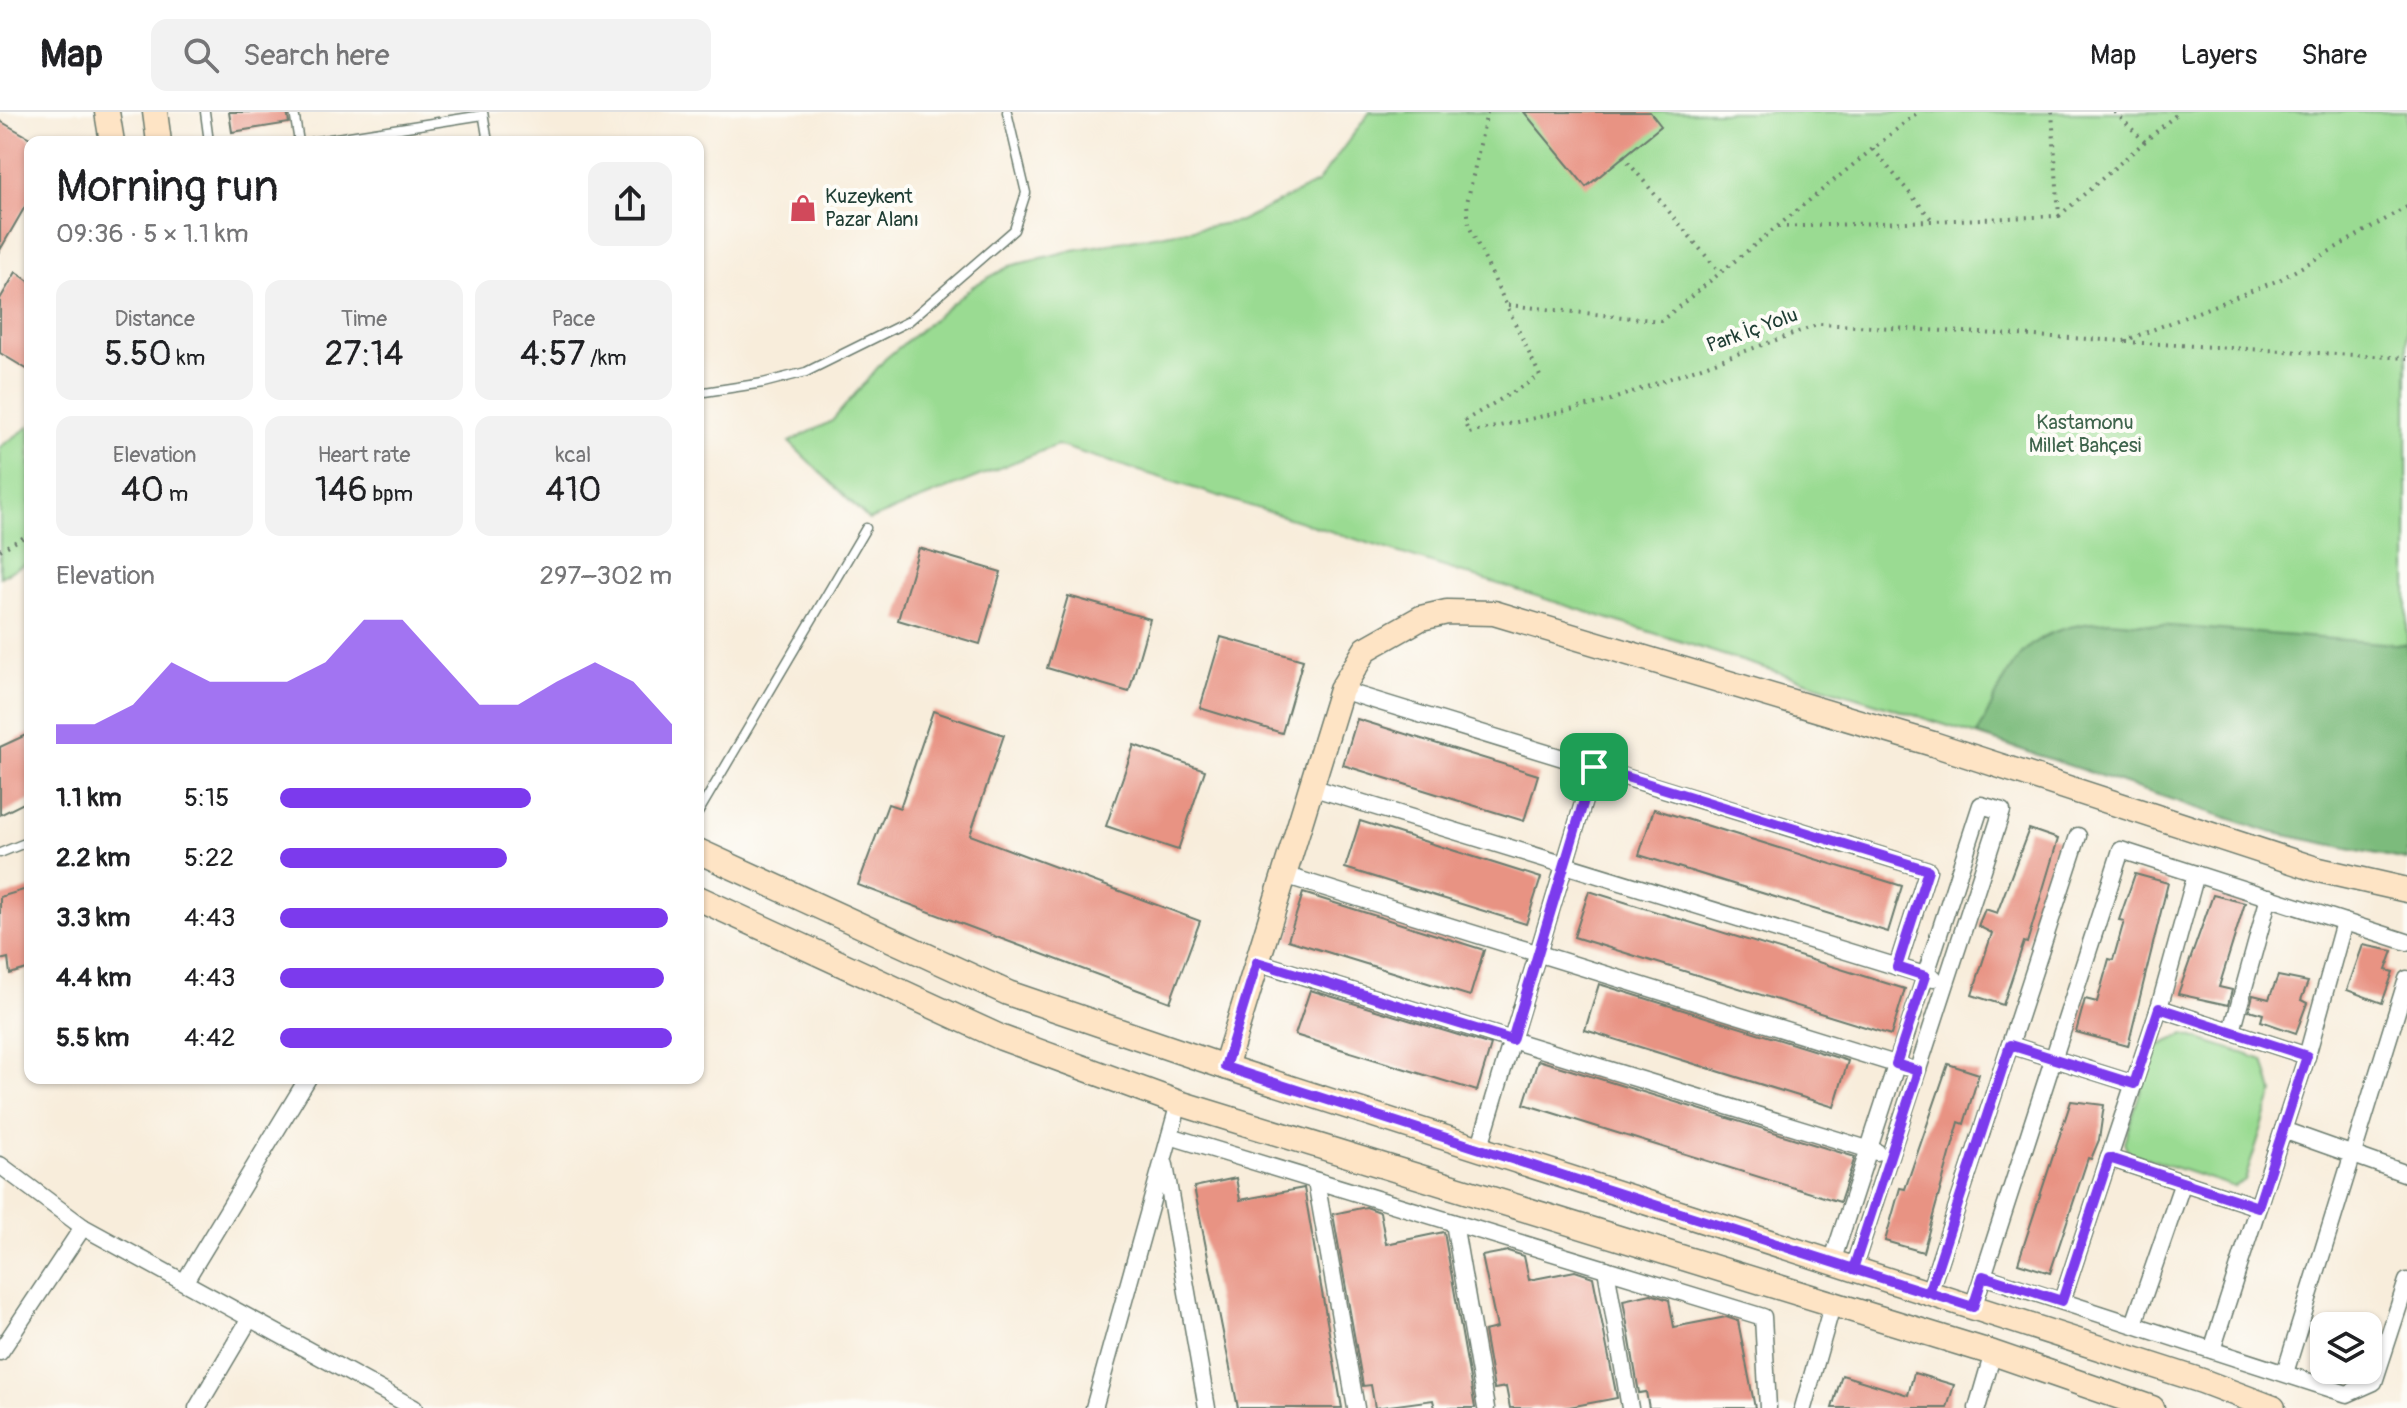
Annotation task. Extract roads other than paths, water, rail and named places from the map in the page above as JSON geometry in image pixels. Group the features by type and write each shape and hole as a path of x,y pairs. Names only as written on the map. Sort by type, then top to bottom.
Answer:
{"main road":[{"path":"107,112 111,136"},
{"path":"155,112 158,136"},
{"path":"1225,1067 1341,690 1366,649 1421,618 1447,612 1494,613 1933,744 2319,870 2407,890"},
{"path":"704,854 1008,993 1225,1067 1973,1307 2273,1408"},
{"path":"704,901 1002,1038 1179,1103 1993,1353 2140,1406"}],"street":[{"path":"1341,690 1928,870 1897,967"},
{"path":"1479,1149 1594,767"},
{"path":"1311,787 1947,983"},
{"path":"1981,805 2002,811 1890,1156 1843,1265 1869,1150 1981,805"},
{"path":"1929,1293 2078,836"},
{"path":"1973,1307 2121,850 2407,942"},
{"path":"2062,1301 2159,1008 2196,874"},
{"path":"1284,875 1918,1071"},
{"path":"2232,1031 2269,897"},
{"path":"2212,1350 2307,1056 2344,922"},
{"path":"1257,962 1890,1156"},
{"path":"2285,1373 2407,979"},
{"path":"2159,1008 2307,1056"},
{"path":"2010,1045 2134,1084"},
{"path":"185,1281 304,1084"},
{"path":"1094,1408 1179,1103"},
{"path":"2283,1130 2407,1174"},
{"path":"1170,1136 1763,1317 1768,1408"},
{"path":"1164,1158 1207,1408"},
{"path":"2109,1158 2258,1207"},
{"path":"0,1165 83,1227 414,1408"},
{"path":"1316,1181 1356,1408"},
{"path":"2134,1324 2183,1182"},
{"path":"1454,1223 1486,1408"},
{"path":"0,1352 83,1227"},
{"path":"1606,1269 1630,1408"},
{"path":"1983,1276 2347,1394 2374,1382 2407,1281"},
{"path":"1803,1408 1832,1306"},
{"path":"197,1408 249,1320"},
{"path":"1977,1408 1993,1353"}],"lane":[{"path":"205,112 208,136"},
{"path":"294,112 298,136"},
{"path":"704,392 763,383 806,372 909,321 1014,230 1026,193 1007,112"},
{"path":"348,136 483,114 487,136"},
{"path":"704,803 866,528"},
{"path":"0,853 24,843"}],"place":[{"name":"Kuzeykent Pazar Alanı","path":"803,208"}],"park label":[{"name":"Kastamonu Millet Bahçesi","path":"2085,434"}]}
